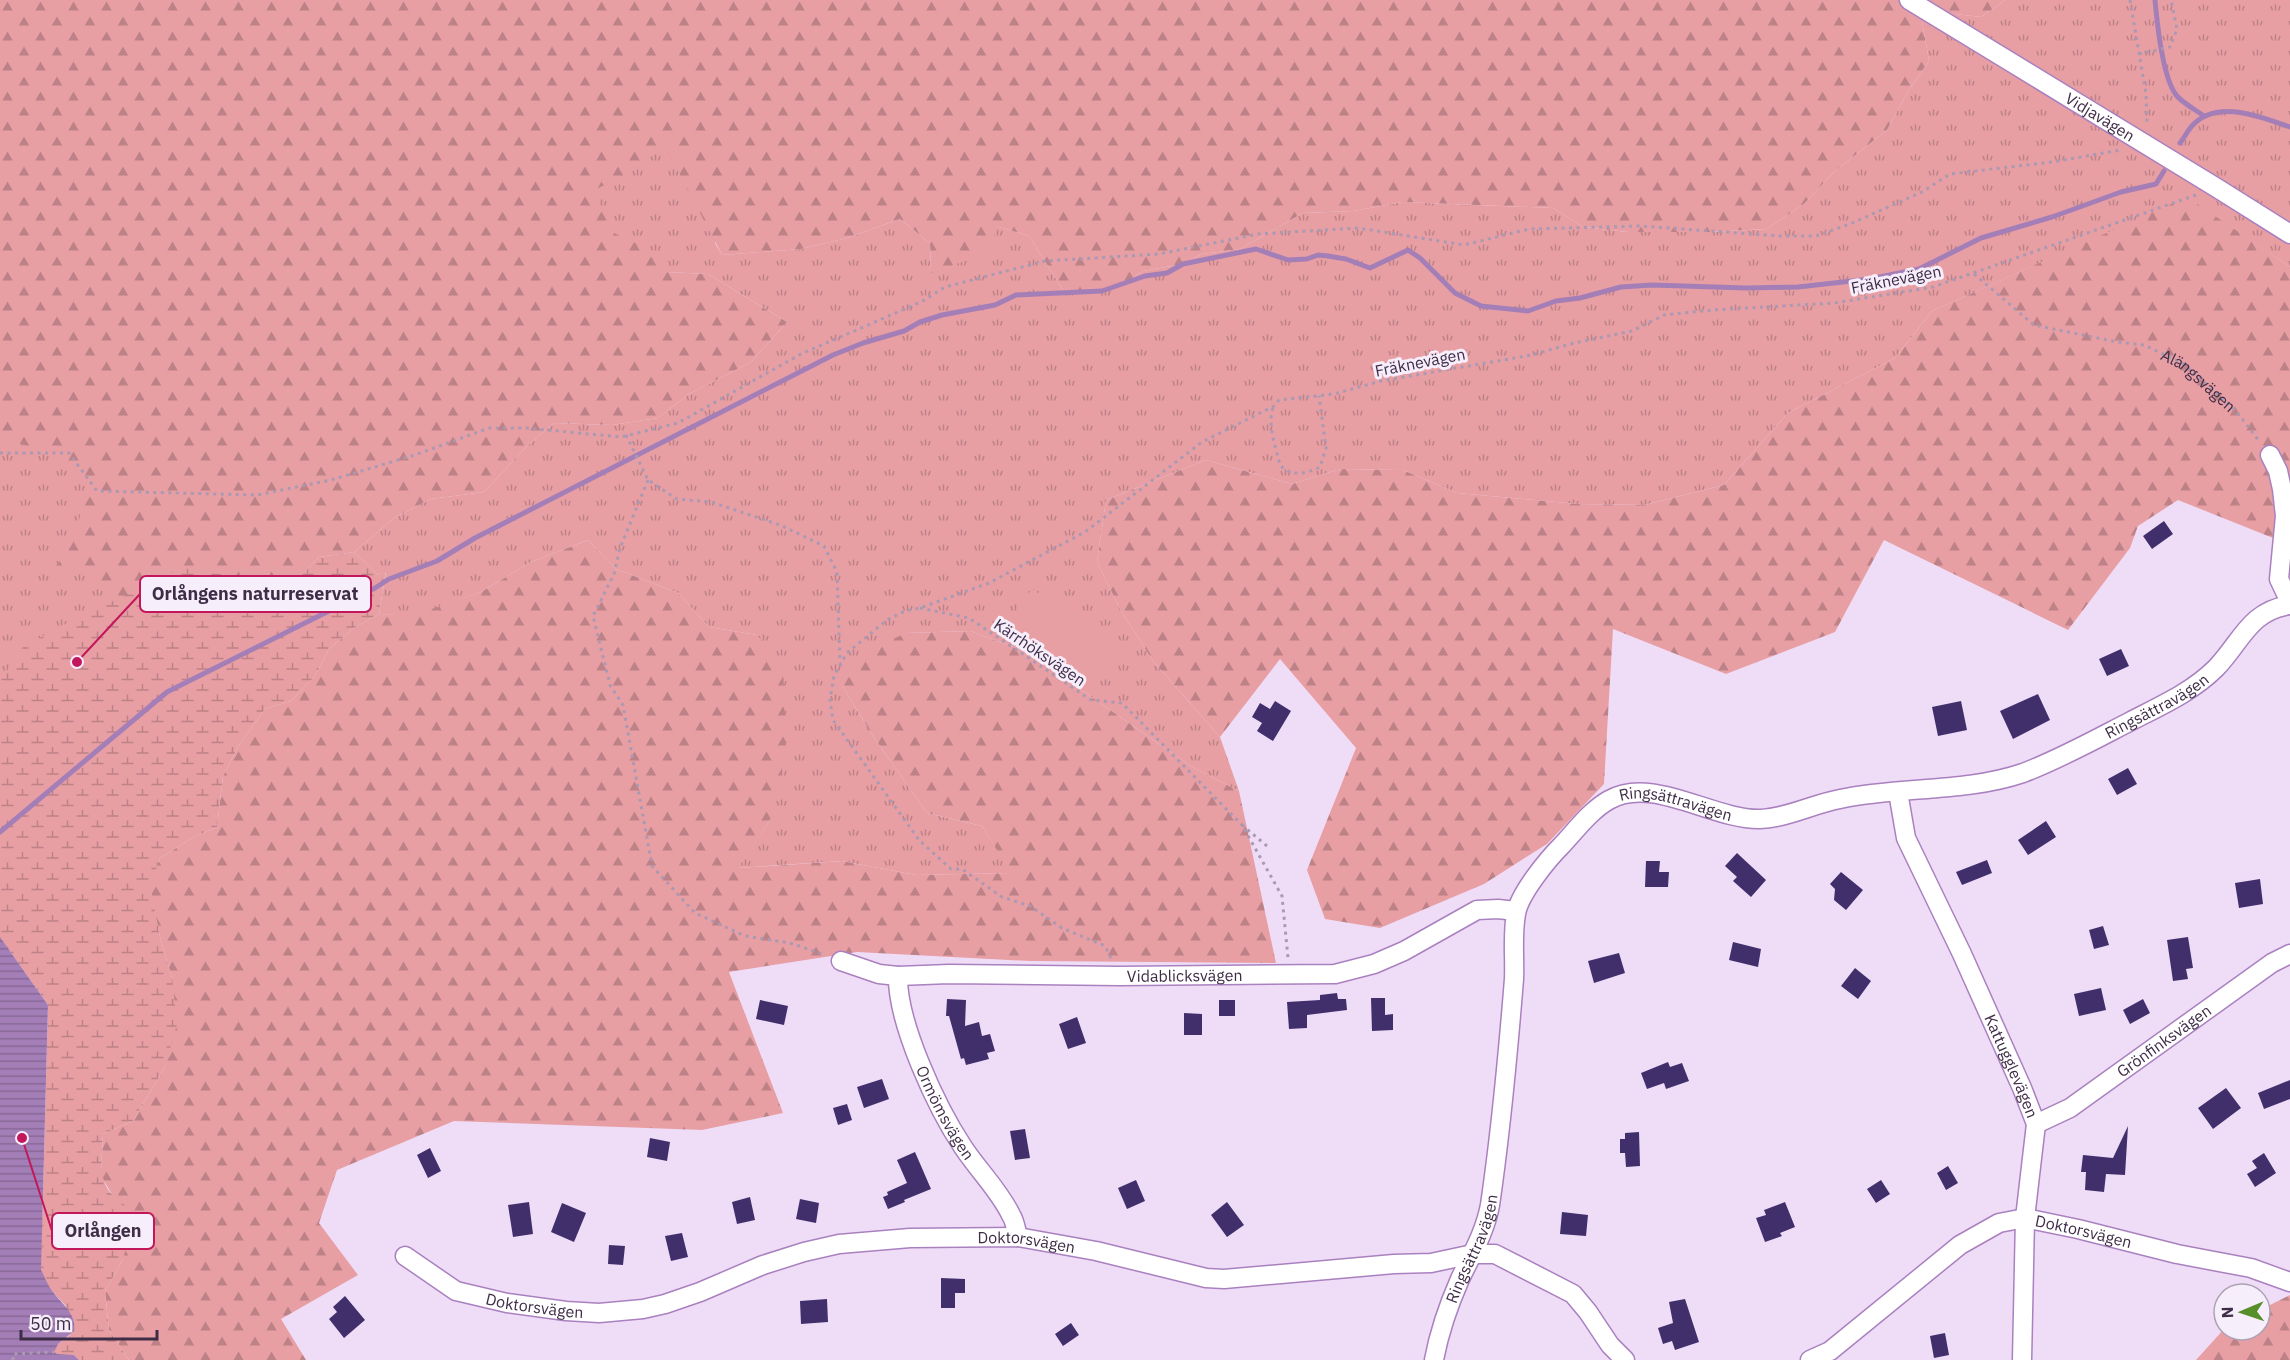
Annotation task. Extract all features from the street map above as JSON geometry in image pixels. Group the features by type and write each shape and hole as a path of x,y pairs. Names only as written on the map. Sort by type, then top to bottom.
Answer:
{"street":[{"name":"Vidjavägen","path":"1909,0 2290,234"},
{"path":"2270,455 2278,471 2285,516 2279,579 2290,603"},
{"name":"Ringsättravägen","path":"1434,1360 1445,1319 1460,1279 1487,1222 1495,1173 1514,978 1516,911 1536,875 1557,849 1605,802 1614,797 1636,793 1653,794 1734,817 1759,819 1783,816 1838,799 1971,784 2020,774 2093,741 2193,688 2229,655 2256,618 2275,607 2290,603"},
{"name":"Kattugglevägen","path":"1898,792 1906,838 1967,965 2036,1124 2025,1218 2022,1360"},
{"name":"Vidablicksvägen","path":"841,961 879,974 898,976 938,974 1120,976 1335,974 1356,969 1404,951 1477,910 1516,911"},
{"name":"Grönfinksvägen","path":"2036,1124 2070,1108 2271,963 2290,954"},
{"name":"Ormömsvägen","path":"898,976 897,991 907,1028 943,1115 963,1148 1012,1215 1017,1237"},
{"name":"Doktorsvägen","path":"1810,1360 1830,1351 1960,1245 1999,1223 2025,1218 2176,1254 2251,1268 2290,1282"},
{"name":"Doktorsvägen","path":"405,1256 456,1292 507,1303 599,1313 644,1309 665,1304 763,1265 804,1252 839,1244 910,1239 1017,1237 1096,1251 1215,1278 1431,1263 1473,1254 1495,1254 1573,1294 1581,1301 1610,1345 1625,1360"}],"path":[{"path":"0,453 69,453 98,491 257,495 331,480 415,455 489,428 526,428 621,437 678,423 801,354 921,302 945,287 1045,261 1159,254 1258,234 1358,228 1464,245 1529,229 1641,226 1780,236 1816,236 1850,224 1922,192 1950,174 2052,162 2147,145 2146,94 2130,0"},
{"path":"2139,54 2170,47 2177,29 2171,0"},
{"name":"Fräknevägen","path":"840,663 858,643 887,620 905,611 920,608 989,583 1085,532 1202,442 1274,406 1278,400 1319,396 1381,381 1532,355 1570,344 1632,331 1664,315 1834,303 1933,286 1974,274 2217,188"},
{"name":"Alängsvägen","path":"1974,274 2034,325 2117,342 2144,345 2184,364 2237,412 2270,455"},
{"path":"1274,406 1271,413 1280,465 1290,472 1311,471 1320,467 1326,448 1319,396"},
{"path":"626,435 648,480 677,499 711,502 780,525 824,546 837,572 840,663 834,676 830,700 833,720 919,840 951,869 962,869 1002,897 1030,906 1062,928 1105,946 1120,976"},
{"path":"648,480 620,549 614,574 593,616 610,685 623,705 652,866 695,914 745,936 790,943 841,961"},
{"name":"Kärrhöksvägen","path":"920,608 969,618 1090,700 1122,704 1242,825 1267,846"},
{"name":"Kärrhöksvägen","path":"1242,825 1282,896 1290,974"},
{"path":"13,1346 13,1360"},
{"path":"13,1354 54,1352"}],"green space":[{"path":"0,0 1217,0 715,243 722,255 801,249 847,238 900,219 930,243 931,272 999,227 1029,236 1065,293 1125,283 1143,271 1183,264 1202,254 1240,249 1303,213 1354,211 1402,202 1553,208 1583,227 1628,232 1767,229 1804,204 1834,172 1887,130 1908,91 1929,61 1920,10 1981,17 2005,0 2290,0 2290,267 2187,198 1932,311 1895,358 1788,413 1724,485 1644,505 1578,504 1457,493 1403,470 1340,469 1292,484 1206,460 1106,500 1097,562 1120,609 1153,661 1220,737 1239,791 1192,767 1027,652 970,631 906,633 843,687 875,739 927,813 982,826 1012,873 916,875 842,861 737,868 770,820 757,635 709,627 678,593 616,569 588,540 531,562 481,592 414,616 379,614 386,572 378,575 354,552 394,518 431,499 484,492 527,446 554,423 612,425 658,418 689,394 751,362 787,322 708,274 666,272 332,427 0,868"},
{"path":"0,0 2005,0 1981,17 1920,10 1929,61 1908,91 1887,130 1834,172 1804,204 1767,229 1628,232 1583,227 1553,208 1402,202 1354,211 1303,213 1240,249 1202,254 1183,264 1143,271 1125,283 1102,291 1065,293 1029,236 999,227 984,254 931,273 930,243 900,219 847,238 801,249 722,255 665,146 628,174 594,190 612,232 653,251 666,272 708,274 787,322 751,362 689,394 658,418 612,425 554,423 527,446 484,492 431,499 394,518 354,552 319,557 287,590 261,596 225,575 182,568 117,601 88,569 48,577 72,544 88,488 68,469 39,449 0,438"},
{"path":"2187,197 2290,267 2290,568 2284,562 2273,538 2178,500 2138,526 2130,548 2068,630 1884,540 1835,632 1726,674 1613,629 1604,784 1547,844 1484,884 1380,928 1325,919 1307,870 1356,748 1280,659 1220,737 1153,661 1120,609 1097,562 1106,500 1206,460 1292,484 1340,469 1403,470 1457,493 1578,504 1644,505 1724,485 1788,413 1895,358 1932,311"},
{"path":"588,540 616,569 678,593 709,627 757,635 783,664 786,752 770,820 738,868 842,861 916,875 1011,873 982,826 927,813 875,739 843,687 862,653 906,633 970,631 1027,652 1192,767 1239,791 1276,963 1030,961 857,952 729,972 783,1113 702,1130 454,1121 337,1170 319,1223 358,1275 281,1319 306,1360 129,1360 109,1330 105,1292 123,1259 116,1201 101,1176 103,1134 133,1121 165,1067 172,978 149,886 160,858 192,838 217,827 223,776 239,745 265,709 291,701 315,676 329,649 354,628 379,614 414,615 481,592 531,562"},
{"path":"354,552 378,575 386,571 379,614 354,628 329,649 315,676 291,701 265,709 239,745 223,776 217,827 192,838 160,858 150,886 160,937 172,978 177,1024 165,1067 133,1121 103,1134 102,1171 107,1188 123,1204 136,1212 123,1259 105,1292 109,1330 129,1360 79,1360 74,1355 57,1354 54,1352 58,1344 70,1335 66,1306 52,1291 41,1270 48,1005 0,937 0,678 23,647 63,625 182,568 225,575 261,596 287,590 319,557"},
{"path":"1032,589 1119,648 1089,687 1000,632"},
{"path":"0,868 58,1344 79,1360 0,1360"},
{"path":"2290,1295 2290,1360 2196,1360 2212,1342 2272,1342 2272,1304"}],"shaded area":[{"path":"0,937 48,1005 41,1270 51,1290 71,1314 74,1325 74,1331 58,1344 54,1352 74,1355 79,1360 0,1360"}],"building":[{"path":"2164,521 2173,534 2152,549 2143,536"},
{"path":"2121,649 2129,666 2107,676 2099,659"},
{"path":"2038,694 2050,720 2013,739 2000,711"},
{"path":"1275,701 1291,711 1273,741 1257,731 1262,723 1252,717 1260,703 1270,709"},
{"path":"1961,701 1967,730 1938,736 1932,707"},
{"path":"2128,768 2137,784 2117,795 2108,779"},
{"path":"2046,821 2056,837 2028,855 2018,840"},
{"path":"1737,853 1766,880 1751,897 1733,881 1737,877 1725,866"},
{"path":"1987,860 1992,873 1962,885 1956,872"},
{"path":"1646,861 1660,861 1659,872 1669,872 1668,887 1645,887"},
{"path":"1841,872 1863,890 1846,910 1834,900 1835,889 1830,884"},
{"path":"2260,879 2263,904 2239,908 2235,883"},
{"path":"2103,926 2109,945 2094,949 2089,930"},
{"path":"2188,937 2193,968 2186,969 2188,979 2173,981 2167,940"},
{"path":"1733,942 1761,949 1758,967 1729,960"},
{"path":"1619,953 1625,973 1594,983 1588,961"},
{"path":"1855,968 1871,981 1858,999 1841,986"},
{"path":"2101,988 2106,1010 2079,1016 2074,994"},
{"path":"1337,993 1338,999 1346,999 1347,1010 1307,1015 1307,1028 1289,1029 1287,1002 1320,1000 1320,995"},
{"path":"1371,998 1385,998 1385,1015 1393,1014 1393,1030 1372,1031"},
{"path":"947,999 966,1000 965,1026 979,1022 982,1036 990,1034 995,1051 987,1053 989,1059 966,1065 964,1058 961,1059 949,1016 946,1016"},
{"path":"2143,999 2150,1013 2130,1024 2123,1010"},
{"path":"760,1000 788,1006 784,1025 756,1019"},
{"path":"1219,1000 1235,1000 1235,1016 1219,1016"},
{"path":"1184,1013 1202,1014 1202,1035 1184,1035"},
{"path":"1077,1017 1086,1043 1068,1049 1059,1024"},
{"path":"1668,1062 1670,1067 1682,1063 1689,1081 1666,1089 1664,1083 1647,1089 1641,1073"},
{"path":"882,1079 889,1099 864,1108 857,1087"},
{"path":"2290,1080 2290,1099 2264,1109 2258,1093"},
{"path":"2226,1088 2241,1108 2213,1129 2198,1108"},
{"path":"847,1104 852,1120 838,1125 833,1108"},
{"path":"2128,1126 2125,1175 2106,1174 2104,1192 2085,1190 2086,1172 2081,1172 2083,1155 2113,1158"},
{"path":"1025,1129 1030,1158 1015,1160 1010,1131"},
{"path":"1639,1132 1640,1166 1626,1167 1625,1153 1620,1153 1620,1139 1625,1139 1625,1133"},
{"path":"650,1138 670,1142 667,1161 647,1157"},
{"path":"430,1148 441,1171 428,1178 417,1155"},
{"path":"915,1152 931,1189 888,1209 883,1197 888,1195 887,1192 907,1183 897,1160"},
{"path":"2264,1153 2276,1173 2255,1187 2247,1174 2257,1168 2252,1161"},
{"path":"1948,1166 1958,1183 1946,1190 1937,1173"},
{"path":"1136,1180 1145,1201 1127,1209 1118,1188"},
{"path":"1881,1180 1890,1194 1876,1203 1867,1189"},
{"path":"750,1197 755,1220 737,1224 732,1202"},
{"path":"800,1199 819,1203 816,1223 796,1219"},
{"path":"529,1202 533,1234 513,1237 508,1205"},
{"path":"1227,1202 1244,1225 1227,1237 1211,1215"},
{"path":"1785,1202 1795,1227 1780,1233 1782,1236 1765,1242 1756,1218 1766,1215 1764,1210"},
{"path":"562,1203 586,1213 574,1242 551,1232"},
{"path":"1562,1212 1588,1215 1586,1236 1560,1234"},
{"path":"682,1233 688,1257 671,1261 665,1236"},
{"path":"609,1245 625,1246 623,1265 608,1264"},
{"path":"941,1278 965,1279 965,1293 955,1293 955,1308 941,1308"},
{"path":"345,1296 365,1320 344,1338 329,1319 337,1312 333,1307"},
{"path":"827,1299 828,1322 801,1324 800,1301"},
{"path":"1685,1299 1699,1342 1675,1350 1672,1341 1663,1344 1658,1328 1673,1323 1669,1302"},
{"path":"1071,1323 1079,1335 1063,1346 1055,1334"},
{"path":"1945,1333 1949,1355 1934,1358 1930,1336"}],"waterway":[{"path":"2155,0 2162,50 2172,88 2180,99 2204,116"},
{"path":"2180,143 2191,127 2201,118 2213,113 2239,112 2290,127"},
{"path":"0,832 167,692 389,579 437,561 475,538 833,355 904,331 920,322 942,315 995,305 1016,295 1102,291 1145,276 1167,273 1183,264 1256,249 1288,260 1307,259 1318,255 1346,259 1370,268 1408,250 1420,258 1455,293 1481,306 1528,311 1556,301 1580,298 1621,287 1652,285 1798,287 1870,279 1919,269 1981,238 2052,217 2121,192 2156,184 2164,171"}],"place":[{"name":"Orlångens naturreservat","path":"77,662"},
{"name":"Orlången","path":"22,1138"}]}
